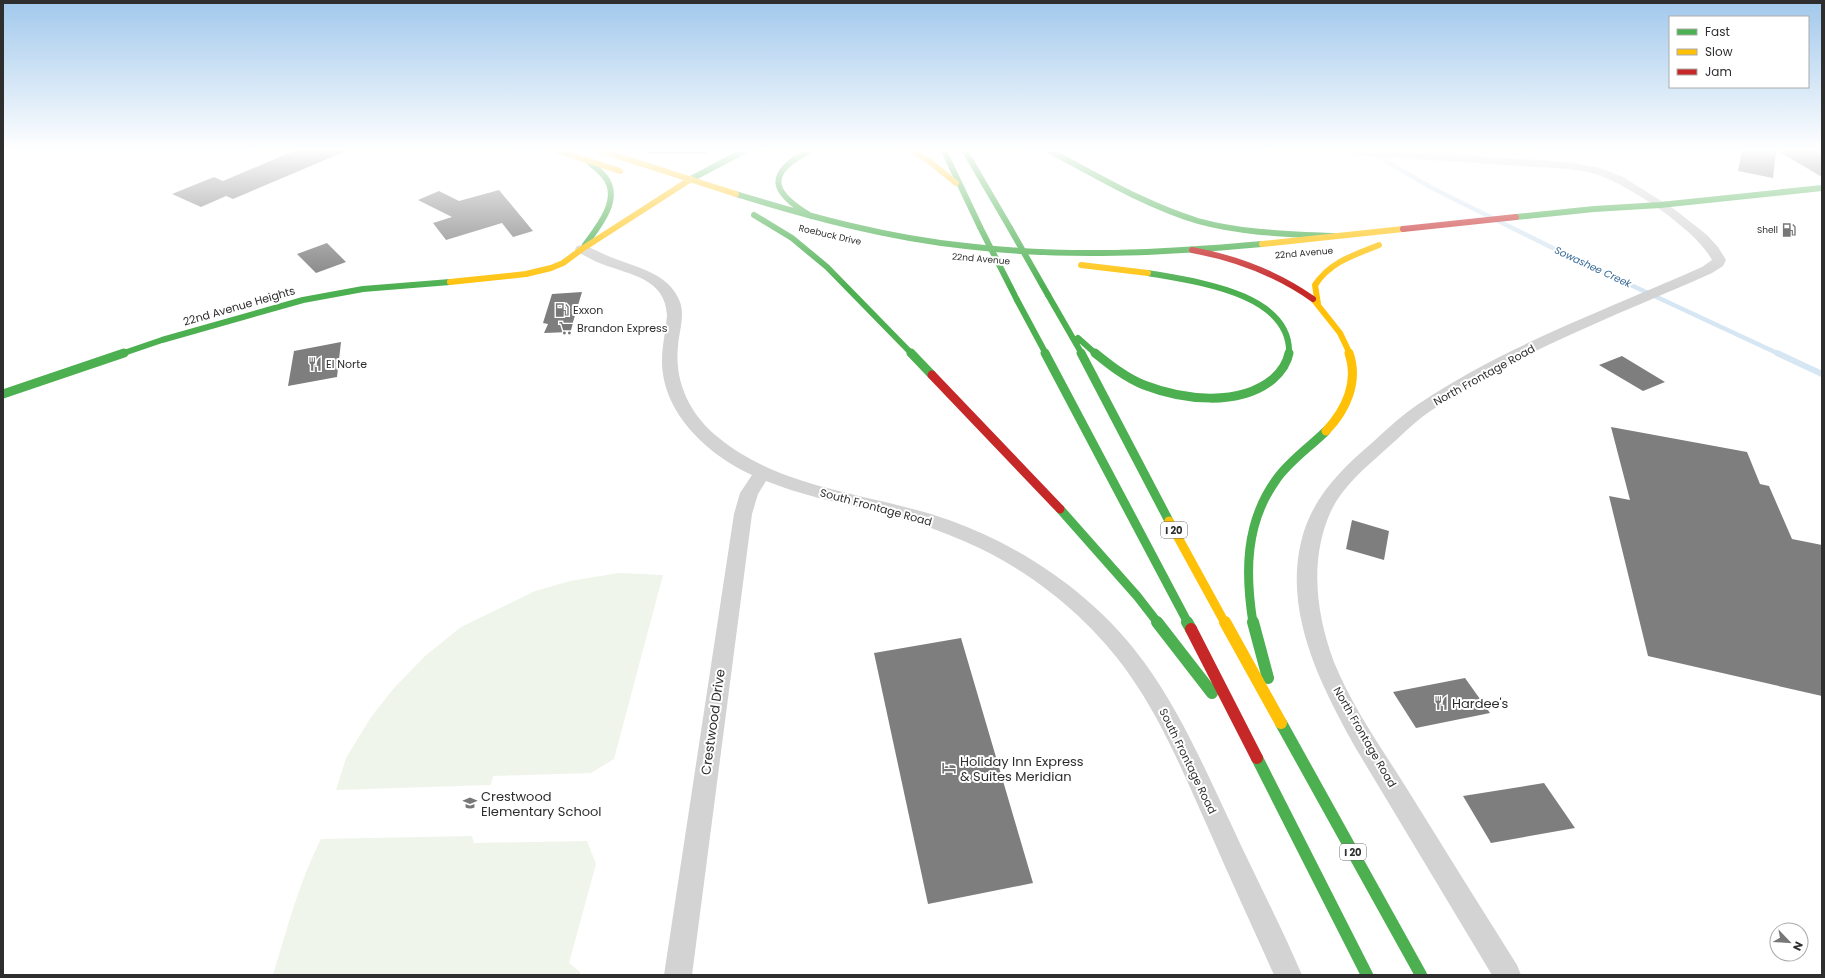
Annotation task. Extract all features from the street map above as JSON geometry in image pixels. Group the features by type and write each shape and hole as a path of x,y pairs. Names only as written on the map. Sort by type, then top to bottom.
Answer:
{"main road":[{"path":"582,249 606,208 610,197"},
{"name":"22nd Avenue Heights","path":"3,394 130,350 224,321 313,298 376,287 510,277 550,268 570,260 582,249 664,197"},
{"name":"Roebuck Drive","path":"748,197 811,216 894,235 948,244"},
{"path":"783,197 787,202 811,216"},
{"name":"I 20","path":"966,197 1017,300 1067,390 1247,738 1367,975"},
{"name":"I 20","path":"992,197 1068,328 1157,500 1421,975"},
{"path":"1140,197 1180,215 1232,228 1333,236"},
{"name":"22nd Avenue","path":"948,244 1010,250 1097,254 1192,250 1569,212 1740,197"},
{"name":"22nd Avenue","path":"1630,216 1660,205"},
{"name":"Roebuck Drive","path":"790,226 750,214 792,238 827,267 1066,515 1137,596 1247,738"},
{"name":"22nd Avenue","path":"1318,304 1315,285 1322,273 1339,262 1383,245 1346,249"},
{"name":"22nd Avenue Heights","path":"559,254 582,249"},
{"path":"1192,250 1221,254 1260,268 1281,278 1318,304 1336,327 1348,349 1352,372 1350,394 1342,413 1329,430 1301,454 1278,478 1262,500 1250,533 1247,570 1251,614 1258,646 1285,728"},
{"path":"1201,262 1258,257"},
{"name":"22nd Avenue","path":"982,259 1004,261"},
{"name":"22nd Avenue Heights","path":"489,278 543,260"},
{"name":"22nd Avenue","path":"1019,262 1041,263"},
{"path":"1068,328 1093,352 1120,374 1150,387 1184,396 1223,397 1259,388 1274,380 1283,370 1289,359 1290,348 1288,336 1281,325 1269,312 1234,292 1177,278 1137,271 1077,265 1150,264"}],"street":[{"name":"North Frontage Road","path":"1507,975 1355,726 1333,681 1317,642 1309,605 1307,571 1310,544 1321,512 1338,484 1364,458 1424,409 1507,360 1693,277 1718,263 1718,256 1713,248 1698,234 1647,197"},
{"name":"South Frontage Road","path":"582,249 604,260 647,275 664,288 672,298 675,312 670,349 671,372 676,396 689,417 706,436 728,454 762,474 804,488 891,508 966,533 1002,551 1035,572 1082,609 1105,630 1126,653 1157,701 1185,751 1288,975"},
{"name":"Crestwood Drive","path":"678,975 743,514 749,493 762,474"}],"shaded area":[{"path":"619,573 663,575 614,759 591,773 493,776 491,785 336,790 346,758 371,717 394,688 425,656 461,627 535,591 570,581"},
{"path":"472,836 474,843 587,841 596,864 569,963 580,972 580,975 273,975 306,872 321,839"}],"building":[{"path":"178,197 225,197 201,207"},
{"path":"227,197 239,197 233,199"},
{"path":"426,197 450,197 459,201 475,197 505,197 533,231 513,237 502,223 446,240 433,223 452,217 418,200"},
{"path":"327,243 346,262 316,273 297,254"},
{"name":"Exxon","path":"582,292 570,332 544,333 548,324 543,323 552,294"},
{"name":"El Norte","path":"341,342 337,377 288,386 294,351"},
{"path":"1622,356 1665,382 1643,391 1599,365"},
{"path":"1611,427 1747,452 1760,484 1769,486 1792,539 1822,545 1822,696 1648,656 1609,496 1630,500"},
{"path":"1352,520 1389,531 1384,560 1346,549"},
{"name":"Holiday Inn Express & Suites Meridian","path":"961,638 1033,883 928,904 874,653"},
{"name":"Hardee's","path":"1465,678 1490,713 1416,728 1393,692"},
{"path":"1544,783 1575,828 1491,843 1463,796"}],"waterway":[{"name":"Sowashee Creek","path":"1449,197 1575,259 1779,354"},
{"name":"Sowashee Creek","path":"1777,353 1822,374"}],"traffic: fast":[{"path":"585,245 605,214 611,197"},
{"path":"745,197 807,215 903,236 966,246 1008,250 1117,253 1189,250 1262,244"},
{"path":"785,197 798,208 811,216"},
{"path":"966,197 980,227"},
{"path":"992,197 1010,228"},
{"path":"1136,197 1179,215 1216,225 1249,230 1333,236"},
{"path":"1516,217 1740,197"},
{"path":"754,215 792,238 827,267 932,375"},
{"path":"980,227 1017,300"},
{"path":"1010,228 1048,295"},
{"path":"1078,338 1113,367 1132,379 1153,388 1184,396 1219,398 1252,391 1267,384 1279,374 1285,366 1289,353 1287,338 1276,320 1260,306 1247,298 1211,285 1148,273"},
{"path":"3,394 162,340 303,300 363,289 450,282"},
{"path":"1048,295 1068,328 1169,521"},
{"path":"1017,300 1191,629"},
{"path":"1268,678 1254,628 1250,602 1248,577 1249,552 1253,527 1262,503 1276,480 1326,431"},
{"path":"1060,509 1137,596 1212,693"},
{"path":"1281,723 1421,975"},
{"path":"1257,758 1367,975"}],"traffic: slow":[{"path":"450,282 526,274 551,268 563,263 582,249 664,197"},
{"path":"1262,244 1403,229"},
{"path":"1318,304 1315,285 1327,270 1343,260 1379,245"},
{"path":"1081,265 1148,273"},
{"path":"1313,299 1320,306 1344,339 1351,357 1352,381 1350,392 1341,413 1326,431"},
{"path":"1169,521 1281,723"}],"traffic: jam":[{"path":"1403,229 1516,217"},
{"path":"1192,250 1240,261 1256,267 1285,281 1313,299"},
{"path":"932,375 1060,509"},
{"path":"1191,629 1257,758"}],"place":[{"name":"Shell","path":"1789,230"},
{"name":"Exxon","path":"562,310"},
{"name":"Brandon Express","path":"566,328"},
{"name":"El Norte","path":"315,364"},
{"name":"Hardee's","path":"1441,703"},
{"name":"Holiday Inn Express & Suites Meridian","path":"949,768"},
{"name":"Crestwood Elementary School","path":"470,803"}]}
